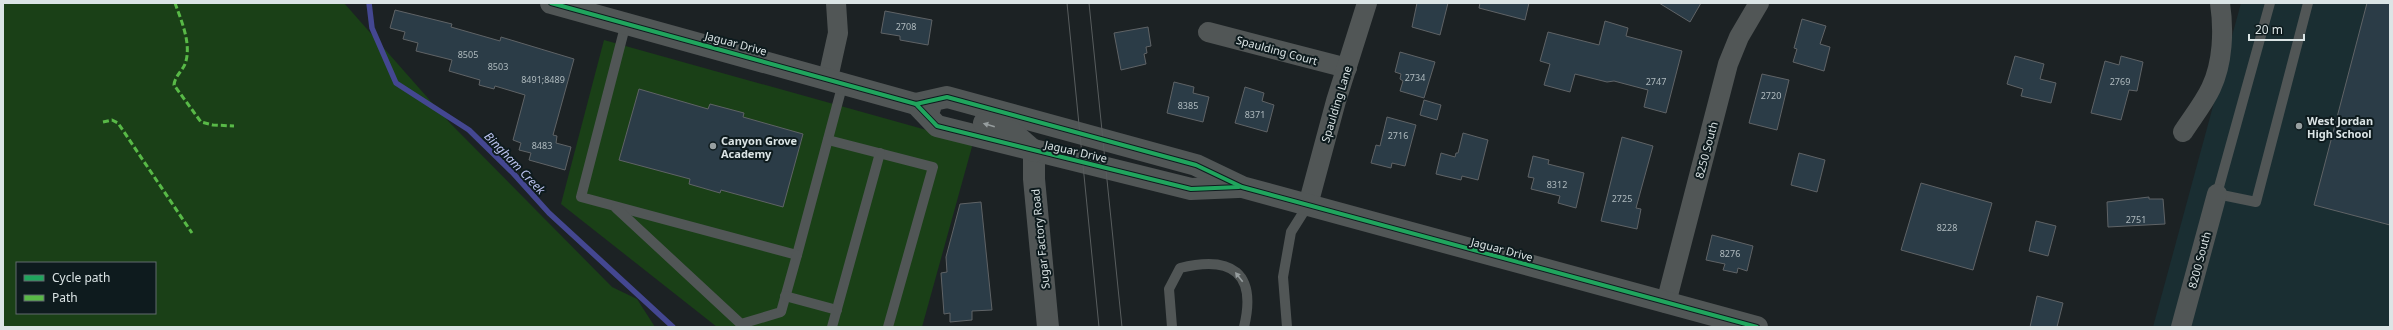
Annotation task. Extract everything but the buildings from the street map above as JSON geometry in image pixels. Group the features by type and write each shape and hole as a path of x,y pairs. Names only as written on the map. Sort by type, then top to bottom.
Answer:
{"main road":[{"name":"Jaguar Drive","path":"551,3 916,104 947,97 1196,165 1242,187 1757,327"},
{"path":"916,104 1011,131 1034,151"},
{"name":"Jaguar Drive","path":"1034,151 1191,189 1242,187"},
{"name":"Sugar Factory Road","path":"1034,151 1034,179 1048,327"}],"street":[{"path":"836,3 838,33 836,81"},
{"name":"Spaulding Lane","path":"1308,205 1346,68 1367,3"},
{"name":"8250 South","path":"1666,303 1728,64 1739,37 1759,3"},
{"path":"2183,132 2212,87 2221,50 2222,19 2220,3"},
{"name":"Spaulding Court","path":"1208,32 1346,68"},
{"name":"8200 South","path":"2181,327 2217,194"}],"lane":[{"path":"2270,3 2217,194 2256,202 2308,3"},
{"path":"626,23 581,197 797,254"},
{"path":"614,206 741,324 781,312 828,140 836,81"},
{"path":"828,140 933,167 888,327"},
{"path":"832,327 880,153"},
{"path":"1287,327 1283,277 1291,232 1308,205"},
{"path":"1172,327 1169,289 1180,268 1200,263 1221,264 1237,273 1244,283 1248,289 1248,308 1244,327"},
{"path":"785,296 837,310"}],"shaded area":[{"name":"West Jordan High School","path":"2241,3 2390,3 2390,327 2153,327"}],"green space":[{"path":"3,3 344,3 449,122 612,287 637,299 655,327 3,327"},
{"path":"604,40 973,143 922,327 717,327 561,204"}],"waterway":[{"name":"Bingham Creek","path":"369,3 372,28 396,83 469,130 512,172 549,213 673,327"}],"tram line":[{"path":"1067,3 1099,327"},
{"path":"1089,3 1122,327"}],"marked path":[{"path":"175,3 185,31 187,54 185,64 176,78 174,85 201,122 213,125 234,126"},
{"path":"103,122 112,120 118,123 192,233"}],"cycle path":[{"path":"551,3 916,104 947,97 1196,165 1242,187 1757,327"},
{"path":"916,104 937,126 1191,189 1239,187"}],"place":[{"name":"West Jordan High School","path":"2299,126"},
{"name":"Canyon Grove Academy","path":"713,146"}]}
